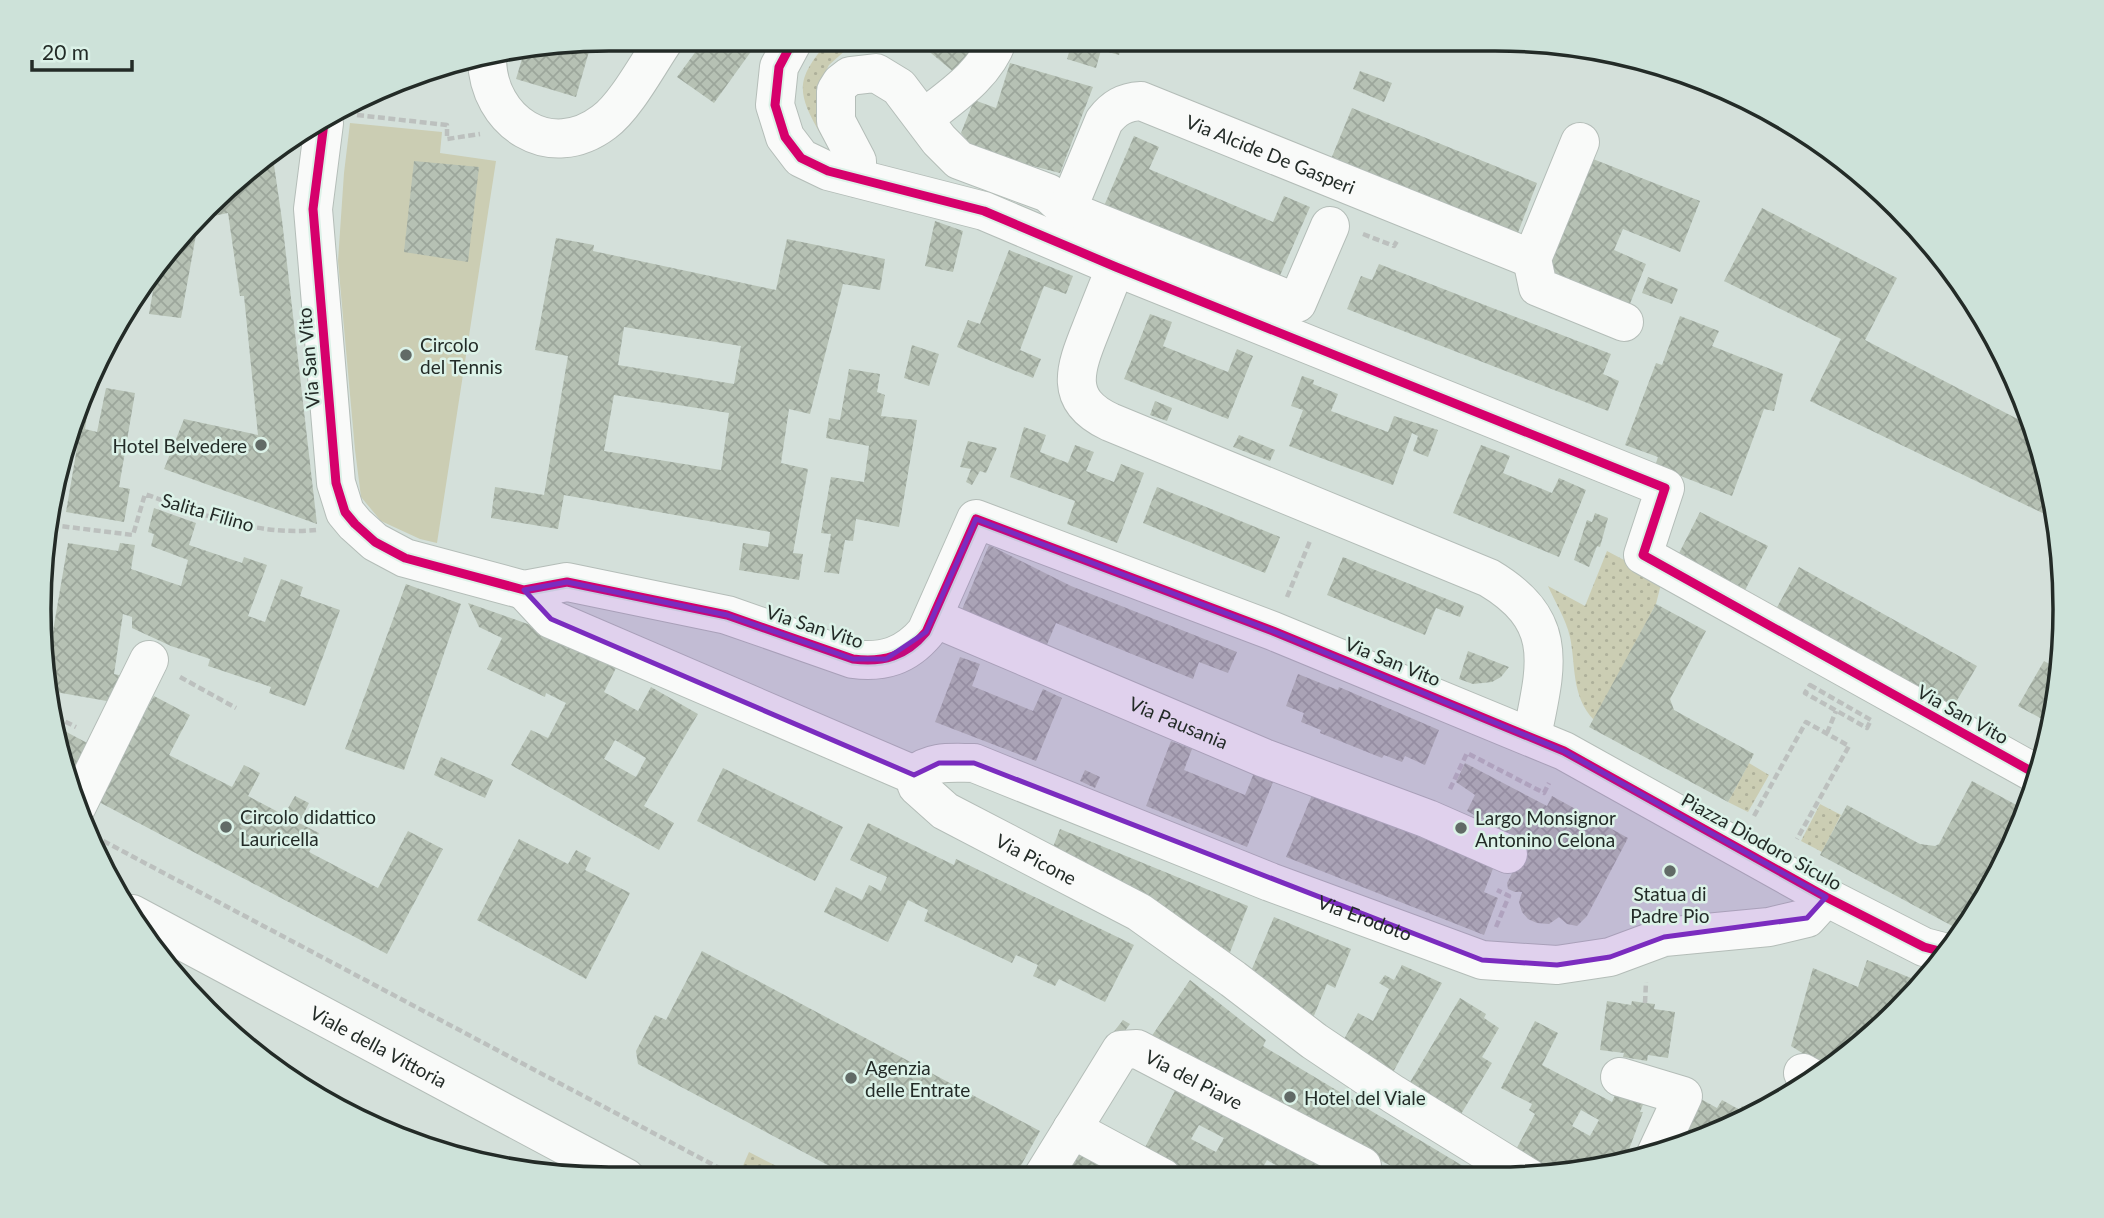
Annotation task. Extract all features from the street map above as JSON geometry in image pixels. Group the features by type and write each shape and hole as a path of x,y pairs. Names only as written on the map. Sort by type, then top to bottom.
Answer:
{"street":[{"path":"486,65 492,93 500,108 512,121 527,130 559,138 584,133 606,121 617,110 656,51"},
{"path":"788,51 779,67 775,104 785,137 801,158 828,171 984,211 1116,267 1077,362 1076,386 1088,408 1110,422 1323,508 1489,578 1506,588 1520,601 1539,633 1544,653 1548,743"},
{"path":"924,118 971,81 994,51"},
{"path":"857,178 857,161 836,121 836,91 850,76 876,73 899,87 959,160 1048,193 1067,210 1297,303 1329,226"},
{"name":"Via Alcide De Gasperi","path":"1067,210 1104,121 1111,111 1122,104 1141,101 1532,259"},
{"name":"Via San Vito","path":"340,121 313,209 335,483 345,512 355,524 376,542 405,558 524,590 567,582 727,615 853,659 869,661 902,653 916,645 926,632 976,519 1273,631 1548,743"},
{"path":"1580,142 1532,259 1538,288 1624,323"},
{"name":"Via San Vito","path":"1116,267 1665,488 1643,555 2029,770"},
{"name":"Via Picone","path":"524,590 551,619 914,775 917,786 945,811 1139,912 1314,1041 1510,1167"},
{"name":"Via Pausania","path":"934,618 1264,758 1428,819 1508,853"},
{"path":"83,795 149,660"},
{"name":"Piazza Diodoro Siculo","path":"1548,743 1826,897 1924,947 1937,950"},
{"name":"Via Erodoto","path":"914,775 925,766 939,763 974,764 1282,887 1482,960 1557,965 1610,957 1664,937 1769,928 1807,918 1826,897"},
{"name":"Viale della Vittoria","path":"147,922 605,1167"},
{"name":"Via del Piave","path":"1049,1167 1121,1050 1137,1049 1355,1167"},
{"path":"1620,1076 1683,1096 1662,1141"},
{"path":"1072,1129 1143,1167"}],"path":[{"path":"342,119 447,125 447,139"},
{"path":"1273,631 1323,508"},
{"path":"149,660 236,708"},
{"path":"1827,733 1836,711"},
{"path":"1736,847 1806,722 1849,746 1796,840"},
{"path":"1453,781 1467,753 1544,793"},
{"path":"101,840 717,1167"},
{"path":"1482,960 1508,896 1494,888 1508,853"}],"highlighted area":[{"path":"976,519 1273,631 1564,751 1826,897 1807,918 1664,937 1610,957 1557,965 1482,960 974,763 939,763 914,775 551,619 524,590 567,582 727,615 853,659 886,659 926,632"}],"green space":[{"path":"845,51 829,65 820,82 821,135 803,95 805,75 819,53"},
{"name":"Circolo del Tennis","path":"350,123 442,132 440,153 496,161 437,543 420,539 381,521 361,497 338,261"},
{"path":"1607,551 1662,580 1656,604 1594,720 1581,701 1568,630 1548,586 1585,606"},
{"path":"1749,763 1769,775 1748,812 1728,802"},
{"path":"1820,804 1841,815 1822,852 1801,841"},
{"path":"749,1152 778,1167 742,1167"}],"building":[{"path":"696,51 751,51 714,103 677,77"},
{"path":"928,51 973,51 955,73"},
{"path":"1069,51 1101,51 1096,68 1067,59"},
{"path":"1105,51 1120,51 1119,55"},
{"path":"589,52 576,97 516,79 522,58"},
{"path":"1010,63 1093,87 1060,173 977,152 961,133 974,100 996,108"},
{"path":"1360,71 1392,83 1384,102 1353,89"},
{"path":"1352,108 1537,183 1517,235 1331,159"},
{"path":"1134,136 1159,147 1149,169 1273,222 1284,196 1310,207 1278,280 1104,206"},
{"path":"1593,159 1700,201 1680,252 1623,229 1614,250 1646,264 1627,311 1544,279"},
{"path":"414,161 479,167 468,262 404,252"},
{"path":"274,163 317,524 164,469 184,419 258,435 244,296 240,296 228,213 212,216"},
{"path":"1762,208 1897,278 1865,340 2020,421 2045,514 1810,401 1841,339 1724,281"},
{"path":"935,221 963,231 953,272 925,266"},
{"path":"196,233 181,318 149,314 154,286"},
{"path":"556,238 594,245 593,251 776,290 787,239 885,259 880,290 843,284 810,414 789,409 781,463 808,469 793,553 803,554 799,580 739,570 743,543 768,547 770,532 564,495 558,529 491,518 495,487 544,495 568,356 535,350","holes":["624,327 741,346 734,384 618,365","614,395 729,413 721,470 604,451"]},
{"path":"1009,250 1073,276 1066,294 1044,286 1020,350 1041,359 1033,378 957,347 968,320 980,324"},
{"path":"1379,264 1611,354 1603,374 1619,381 1608,411 1347,309 1361,276 1372,280"},
{"path":"1648,277 1678,289 1672,304 1642,293"},
{"path":"1150,314 1172,322 1163,346 1228,372 1237,349 1253,356 1228,419 1124,379"},
{"path":"1680,316 1719,331 1712,346 1783,374 1774,411 1764,409 1732,496 1655,466 1658,457 1625,445 1656,363 1662,365"},
{"path":"912,345 939,354 929,386 904,378"},
{"path":"849,369 880,374 877,392 885,395 881,416 917,420 899,527 856,519 853,541 845,540 839,574 824,572 831,534 821,533 831,477 864,482 869,446 826,438 829,418 840,420"},
{"path":"1302,376 1314,380 1313,384 1338,394 1331,411 1388,432 1394,416 1438,430 1428,457 1413,451 1418,436 1412,433 1393,485 1289,446 1303,410 1291,406"},
{"path":"106,388 135,393 119,487 130,489 124,522 66,512 78,436 88,408 85,429 97,432"},
{"path":"1155,401 1172,408 1167,421 1150,415"},
{"path":"1024,427 1046,435 1040,452 1068,463 1075,445 1094,452 1086,471 1114,482 1121,464 1144,473 1117,543 1067,524 1075,501 1010,477"},
{"path":"1239,435 1275,450 1270,461 1233,447"},
{"path":"968,441 997,448 986,473 980,471 972,485 966,482 971,469 960,467"},
{"path":"1481,445 1510,456 1503,473 1552,493 1559,478 1586,490 1559,557 1453,513"},
{"path":"1157,487 1280,537 1265,573 1143,523"},
{"path":"154,508 196,523 189,545 242,563 244,557 267,565 248,616 265,622 281,579 303,587 300,596 340,610 305,706 269,693 271,687 208,666 210,659 171,646 132,628 132,617 123,614 114,674 123,676 118,703 57,692 52,638 68,543 118,551 120,543 135,545 131,569 181,586 188,560 151,546 154,534 148,532"},
{"path":"1700,512 1768,546 1742,596 1675,561"},
{"path":"1595,513 1608,518 1600,547 1597,546 1589,567 1574,560 1587,520 1592,522"},
{"path":"989,545 1071,586 1237,652 1228,673 1199,662 1193,679 1056,623 1046,647 961,612"},
{"path":"1343,557 1464,606 1460,617 1436,608 1425,635 1327,595"},
{"path":"1799,567 1977,666 1952,709 1775,611"},
{"path":"406,584 461,604 404,770 345,749"},
{"path":"468,603 573,640 618,664 604,692 638,711 651,687 698,714 644,806 674,823 659,850 511,765 531,730 548,738 566,703 546,693 545,697 487,669 502,638 479,627","holes":["615,740 646,758 636,777 604,759"]},
{"path":"1656,604 1706,631 1670,699 1674,710 1754,754 1728,802 1589,727"},
{"path":"1468,651 1509,667 1501,677 1492,682 1473,684 1459,679"},
{"path":"960,657 980,664 972,686 1033,711 1043,689 1062,698 1036,761 935,722"},
{"path":"2044,661 2050,664 2043,719 2018,706"},
{"path":"1298,674 1338,690 1339,687 1439,730 1425,765 1405,756 1402,762 1384,755 1382,758 1320,733 1321,730 1301,722 1304,713 1286,706"},
{"name":"Circolo didattico Lauricella","path":"154,696 190,715 169,755 232,787 244,765 260,773 248,796 284,815 295,796 309,803 299,823 319,833 309,852 378,888 408,831 443,849 387,954 97,801"},
{"path":"64,731 89,744 75,771"},
{"path":"1171,741 1192,749 1184,770 1245,795 1254,773 1273,782 1247,847 1146,806"},
{"path":"441,757 493,780 485,798 434,775"},
{"path":"1465,763 1547,806 1552,796 1628,838 1587,916 1577,926 1567,924 1559,917 1549,924 1537,923 1522,912 1519,902 1522,892 1508,889 1507,883 1527,844 1467,811 1475,795 1456,782"},
{"path":"723,768 843,827 815,881 697,821"},
{"path":"1085,770 1100,777 1095,788 1080,781"},
{"path":"1972,781 2017,806 1996,856 1954,927 1820,855 1847,805 1920,844 1939,844"},
{"path":"1312,795 1494,866 1484,892 1498,898 1484,935 1286,857"},
{"path":"868,823 954,865 956,859 1134,945 1105,1002 1059,979 1055,986 1033,976 1038,965 1016,955 1012,963 924,921 928,910 908,900 888,942 824,912 836,887 862,900 869,885 881,891 887,877 850,860"},
{"path":"1060,829 1248,906 1227,960 1053,847"},
{"path":"519,839 568,864 576,850 591,858 585,870 630,893 586,979 477,920"},
{"path":"1274,917 1351,949 1335,988 1327,984 1313,1018 1251,971"},
{"name":"Agenzia delle Entrate","path":"702,951 1040,1131 1020,1167 831,1167 638,1064 636,1051 655,1015 666,1020"},
{"path":"1867,960 1913,979 1863,1029 1819,1063 1791,1046 1813,968 1858,987"},
{"path":"1402,965 1442,983 1392,1074 1341,1045 1358,1013 1373,1021 1389,989 1379,983 1385,975 1394,980"},
{"path":"1190,980 1266,1040 1263,1046 1465,1167 1393,1167 1192,1065 1151,1037"},
{"path":"1460,998 1486,1014 1484,1018 1499,1028 1482,1057 1492,1063 1458,1119 1406,1089"},
{"path":"1607,1001 1631,1005 1632,1001 1655,1004 1654,1009 1675,1012 1668,1058 1648,1055 1647,1061 1623,1057 1624,1053 1600,1050"},
{"path":"1123,1020 1130,1024 1115,1044 1108,1039"},
{"path":"1535,1021 1558,1033 1542,1065 1612,1102 1615,1095 1644,1102 1628,1151 1604,1157 1535,1166 1513,1155 1535,1114 1529,1110 1532,1104 1501,1088","holes":["1581,1110 1599,1120 1590,1136 1572,1126"]},
{"path":"1178,1085 1332,1167 1279,1167 1267,1160 1263,1167 1173,1167 1143,1151","holes":["1199,1125 1224,1138 1216,1152 1191,1139"]},
{"path":"1699,1098 1717,1108 1722,1100 1740,1110 1742,1106 1746,1108 1709,1125 1684,1134"},
{"path":"1077,1152 1105,1167 1068,1167"}],"cycle path":[{"path":"788,51 779,67 775,105 785,137 801,158 828,171 984,211 1116,267 1665,488 1643,555 2029,770"},
{"path":"323,130 313,209 336,483 345,512 355,524 375,542 405,558 524,590 567,582 727,615 853,659 874,660 902,652 926,632 976,519 1273,631 1564,751 1826,897 1924,947 1937,950"}],"place":[{"name":"Circolo del Tennis","path":"406,355"},
{"name":"Hotel Belvedere","path":"261,445"},
{"name":"Circolo didattico Lauricella","path":"226,827"},
{"name":"Largo Monsignor Antonino Celona","path":"1461,828"},
{"name":"Statua di Padre Pio","path":"1670,871"},
{"name":"Agenzia delle Entrate","path":"851,1078"},
{"name":"Hotel del Viale","path":"1290,1097"}]}
